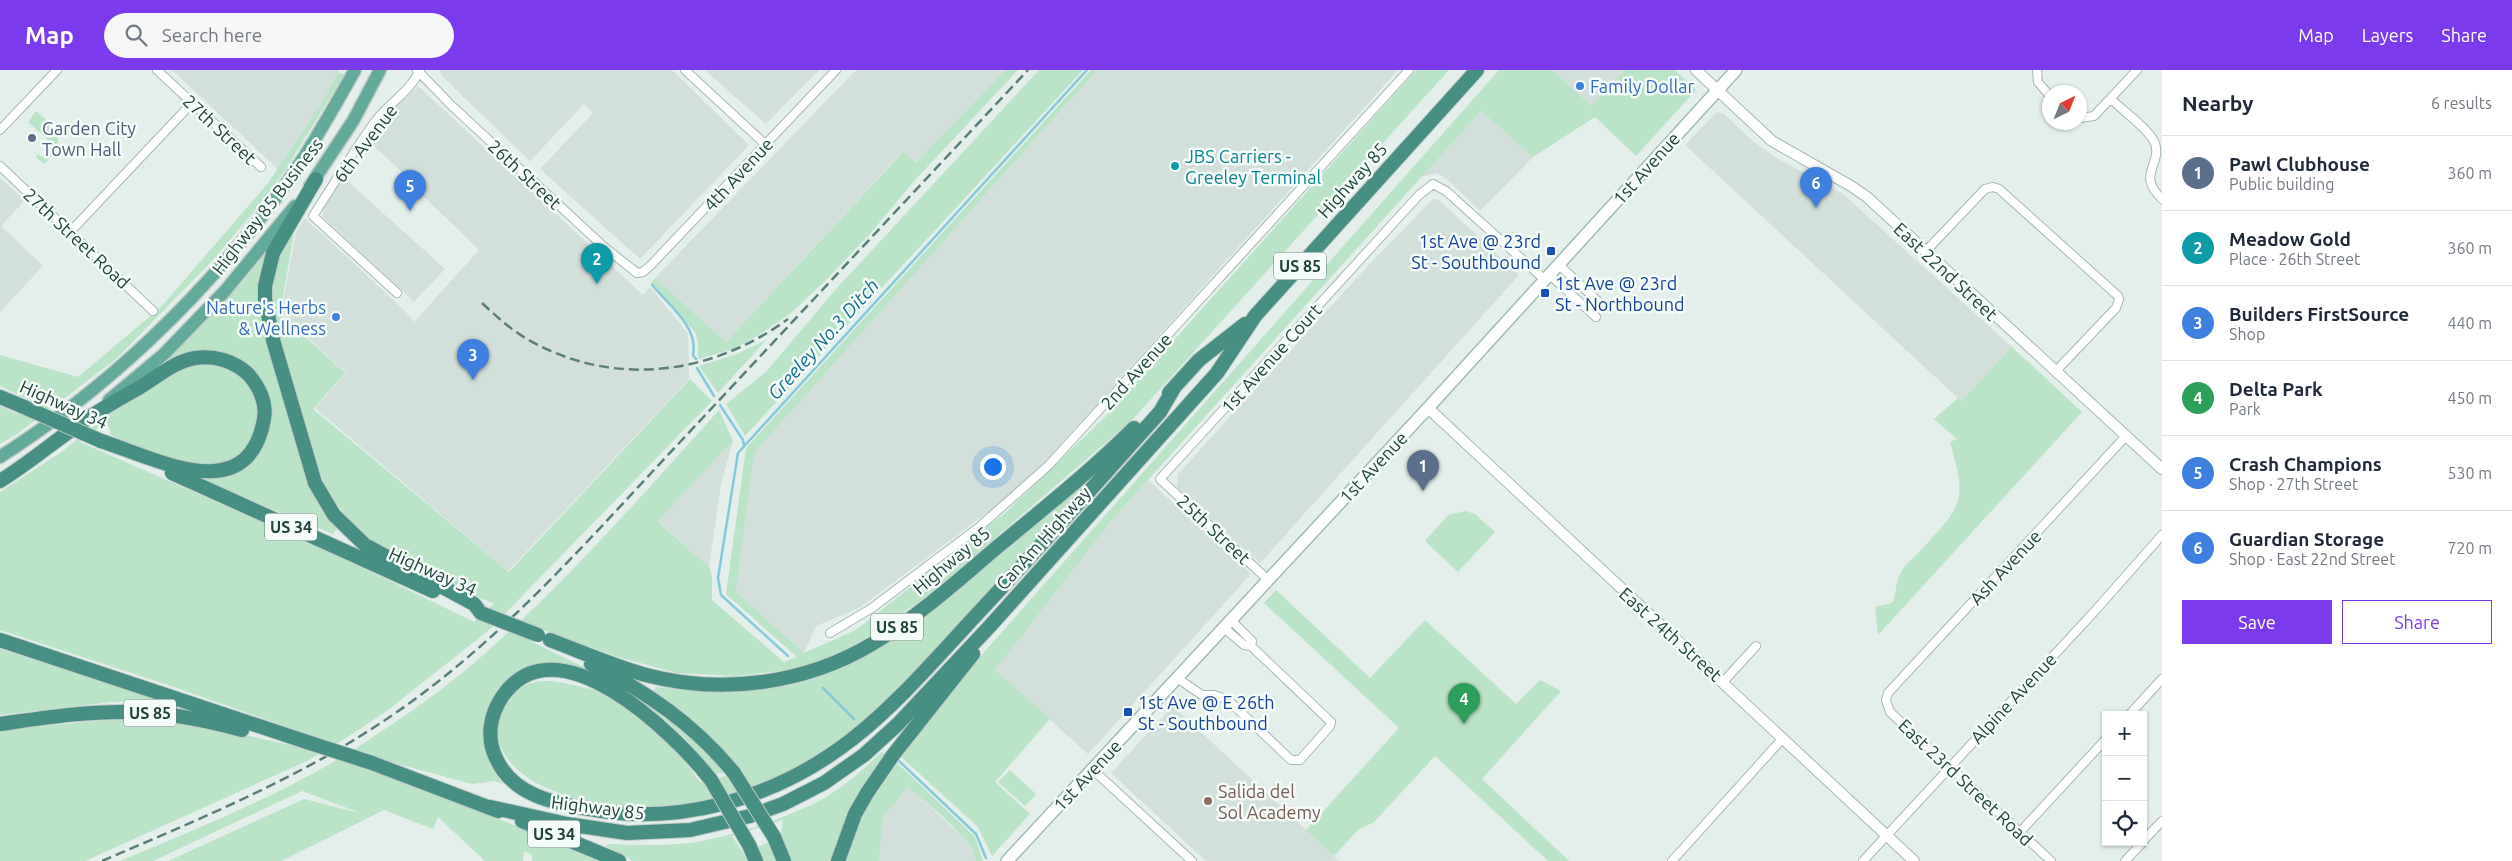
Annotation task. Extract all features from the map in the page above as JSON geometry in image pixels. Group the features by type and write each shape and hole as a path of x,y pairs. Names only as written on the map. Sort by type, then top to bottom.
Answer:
{"highway":[{"name":"Highway 85","path":"1124,476 1217,373 1255,316 1477,70"},
{"path":"316,179 273,253 265,286 265,299 273,340 315,483 334,515 365,545 474,604 481,613"},
{"name":"Highway 85","path":"544,638 646,675 693,683 755,684 792,676 834,663 873,644 938,597 1078,480 1174,388 1199,360 1255,316"},
{"path":"90,416 161,374 196,358 220,358 240,368 257,386 263,401 265,414 262,432 253,450 239,463 220,470 205,473 182,469 101,441"},
{"path":"756,861 749,845 711,780 687,752 656,722 619,694 573,673 543,671 523,678 509,688 495,710 491,721 495,758 514,782 532,794 546,800 596,811 638,815 689,812 748,797 803,774 846,745 889,708 1014,574 1160,412 1174,388"},
{"name":"Highway 34","path":"0,396 481,613 544,638 572,656 623,680 659,702 701,735 734,773 774,837 784,861"},
{"name":"Highway 85 Business","path":"0,481 90,416"},
{"name":"CanAm Highway","path":"990,626 1124,476"},
{"path":"838,861 855,814 867,793 893,755 970,659 990,626"},
{"name":"Highway 85","path":"490,807 566,824 627,833 690,830 750,816 799,797 842,771 864,754 898,724 990,626"},
{"name":"US 34","path":"0,640 372,763 490,807 619,861"},
{"name":"US 85","path":"0,724 87,714 129,712 172,714 274,738 303,741"}],"main road":[{"name":"Highway 85 Business","path":"0,457 37,432 109,376 166,324 208,281 277,198 333,111 354,70"},
{"name":"Highway 85 Business","path":"90,416 164,354 225,291 316,179 352,121 380,70"},
{"name":"1st Avenue","path":"1007,861 1267,579 1428,408 1736,70"}],"street":[{"path":"0,130 57,70"},
{"name":"27th Street","path":"157,70 261,167"},
{"path":"685,70 765,144"},
{"name":"4th Avenue","path":"637,274 643,272 651,265 836,70"},
{"name":"2nd Avenue","path":"830,633 872,608 941,556 983,523 1049,465 1409,70"},
{"name":"East 22nd Street","path":"1696,70 1772,141 1867,197 2162,469"},
{"path":"2037,70 2038,82 2042,87"},
{"path":"2087,117 2094,116 2137,70"},
{"name":"6th Avenue","path":"397,293 312,216 375,123 414,82 419,71"},
{"name":"26th Street","path":"419,71 472,125 628,268 637,274"},
{"path":"2111,99 2154,141 2157,154 2149,180 2154,191 2162,199"},
{"path":"70,232 192,103"},
{"name":"27th Street Road","path":"0,166 153,311"},
{"name":"1st Avenue Court","path":"1160,479 1422,191 1433,184 1446,191 1546,277"},
{"path":"1925,252 1985,189 1999,189 2118,296 2116,308 2056,372"},
{"path":"1558,264 1604,307"},
{"path":"1546,277 1596,316"},
{"name":"East 24th Street","path":"1428,408 1914,861"},
{"name":"Ash Avenue","path":"1886,700 1888,693 2126,436"},
{"name":"25th Street","path":"1160,479 1267,579"},
{"name":"Alpine Avenue","path":"1863,861 2094,612 2162,534"},
{"path":"1177,678 1202,695 1214,694 1228,700 1291,760 1300,760 1330,726 1331,722 1251,646 1252,641 1227,623"},
{"path":"1723,682 1756,646"},
{"path":"2132,711 2162,679"},
{"name":"East 23rd Street Road","path":"1886,700 1890,712 2051,861"},
{"path":"1672,861 1783,738"},
{"path":"2020,832 2102,743"},
{"path":"1092,769 1192,861"},
{"path":"2147,838 2161,824"},
{"path":"2125,861 2139,846"}],"shaded area":[{"path":"172,70 339,70 321,104 279,170"},
{"path":"439,70 672,70 749,145 640,259 540,169 593,113 584,104 530,161 442,76"},
{"path":"705,70 819,70 766,124"},
{"path":"856,70 1005,70 916,163 902,152 726,342 655,278"},
{"path":"1097,70 1398,70 1045,462 996,506 859,608 816,626 804,653 736,592 754,453"},
{"path":"1552,70 1625,70 1591,107"},
{"path":"418,86 643,295 650,287 688,334 689,379 508,571 315,408 346,373 281,313 296,232 305,218 405,311 414,322 479,250 408,181 410,179 366,139 382,120"},
{"path":"1481,111 1533,157 1480,211 1448,180 1436,173 1421,177"},
{"path":"1717,112 1724,114 1754,142 1775,157 1843,194 2012,347 1961,401 1685,145"},
{"path":"342,176 445,269 414,302 323,217 323,205"},
{"path":"0,178 25,200 1,226 43,266 0,312"},
{"path":"1433,199 1439,200 1519,275 1260,563 1177,488 1178,474 1365,269"},
{"path":"733,441 721,484 709,567 657,520"},
{"path":"1148,480 1251,574 1088,754 994,670 1110,522"},
{"name":"Salida del Sol Academy","path":"1173,706 1339,861 1206,861 1111,773"},
{"path":"907,786 962,836 976,856 976,861 879,861 883,817"}],"green space":[{"path":"1005,70 1018,70 915,180 870,234 791,313 759,335 731,350 698,359 698,343 695,332 651,283 655,278 726,342 903,152 916,163"},
{"path":"1039,70 1083,70 745,436 726,404 766,372 836,289"},
{"path":"1091,70 1097,70 754,453 736,592 804,653 856,630 1005,513 1106,416 1416,70 1449,70 1133,419 930,594 863,640 836,655 805,666 788,670 736,676 677,673 618,657 543,630 532,642 588,669 555,666 530,669 509,681 498,693 486,723 486,739 488,755 494,771 503,784 495,781 472,784 380,759 364,768 485,813 598,861 532,861 532,855 524,851 523,861 485,861 438,817 433,829 384,810 281,861 168,861 304,799 363,814 302,791 153,861 120,861 250,805 313,774 373,737 437,693 492,647 560,582 625,514 719,410 733,441 657,521 709,567 712,576 712,600 784,662 797,657 726,594 746,448"},
{"path":"1499,70 1552,70 1591,106 1625,70 1675,70 1696,90 1636,156 1595,117 1533,157 1481,111 1110,522 995,670 1050,719 995,782 1030,814 992,856 978,827 900,756 963,676"},
{"path":"338,72 344,75 284,172 262,202 212,261 116,359 17,434 0,444 0,406 17,414 30,400 0,386 0,355 78,377 161,307 268,183 321,104"},
{"path":"36,111 54,127 52,133 57,137 60,147 58,149 28,122"},
{"path":"50,144 55,152 44,164 36,157 38,154 42,157 46,156 49,152 46,148"},
{"path":"306,207 308,209 294,232 280,314 345,373 313,409 509,572 690,379 712,401 489,630 388,710 354,733 309,760 85,861 0,861 0,730 141,717 200,725 298,747 315,737 174,687 0,630 0,492 60,453 100,421 163,377 190,364 208,363 225,366 239,373 249,383 256,397 259,412 254,435 242,454 230,464 184,466 111,435 108,424 103,424 80,442 333,553 474,622 494,604 442,580 365,537 328,495 273,315 269,283 273,264"},
{"path":"267,250 258,280 263,327 306,477 318,502 337,528 333,534 207,482 208,477 232,474 246,466 270,412 224,353 204,350 164,365 162,363 185,339 187,341 244,281"},
{"path":"766,340 718,393 699,366 737,354"},
{"path":"2012,347 2082,412 1878,635 1875,607 1892,603 1898,577 1953,513 1958,502 1959,479 1950,442 1957,439 1934,419 1958,398 1961,401"},
{"path":"1088,480 1089,483 884,704 824,750 785,774 763,784 716,797 671,806 627,807 605,804 582,800 538,784 511,763 500,744 497,733 499,718 513,696 529,684 543,681 557,682 601,692 630,708 669,743 700,782 743,772 706,732 654,690 656,687 693,691 731,692 769,689 806,681 831,673 854,662 899,635 920,619"},
{"path":"1465,511 1475,514 1495,532 1458,572 1425,541 1448,515"},
{"path":"1276,590 1370,678 1425,620 1516,704 1540,680 1561,691 1482,779 1569,861 1548,861 1435,756 1374,822 1358,830 1334,856 1306,830 1399,728 1264,603"},
{"path":"0,649 151,697 151,701 111,702 0,715"},
{"path":"612,678 694,735 727,772 715,774 686,739 665,720 610,681"},
{"path":"882,752 886,754 848,819 832,861 792,861 781,836 783,820 732,836 748,861 633,861 606,846 608,844 658,845 688,843 721,837 759,826 796,812 826,797 848,782"},
{"path":"897,763 975,837 983,861 976,861 974,853 959,832 907,787 883,817 879,861 844,861 865,810"},
{"path":"1010,770 1036,794 1025,806 998,782"},
{"path":"770,842 778,861 763,861 758,847"}],"waterway":[{"name":"Greeley No.3 Ditch","path":"788,656 721,595 718,578 738,453 1087,70"},
{"path":"652,285 674,308 687,326 694,345 693,355 696,359"},
{"path":"697,368 714,396"},
{"path":"720,405 743,440 744,445"},
{"name":"Greeley No.3 Ditch","path":"823,688 854,719"},
{"name":"Greeley No.3 Ditch","path":"899,761 976,834 986,858"}],"railway":[{"path":"102,861 279,782 313,764 379,724 462,662 501,628 575,555 1028,70"},
{"path":"482,303 521,335 559,355 593,365 626,369 660,369 694,363 726,353 758,338 788,319"}],"place":[{"name":"Family Dollar","path":"1580,86"},
{"name":"Garden City Town Hall","path":"32,138"},
{"name":"JBS Carriers - Greeley Terminal","path":"1175,166"},
{"name":"Guardian Storage","path":"1816,208"},
{"name":"Crash Champions","path":"410,211"},
{"name":"1st Ave @ 23rd St - Southbound","path":"1551,251"},
{"name":"Meadow Gold","path":"597,284"},
{"name":"1st Ave @ 23rd St - Northbound","path":"1545,293"},
{"name":"Nature's Herbs & Wellness","path":"336,317"},
{"name":"Builders FirstSource","path":"473,380"},
{"name":"Pawl Clubhouse","path":"1423,491"},
{"name":"1st Ave @ E 26th St - Southbound","path":"1128,712"},
{"name":"Delta Park","path":"1464,724"},
{"name":"Salida del Sol Academy","path":"1208,801"}]}
